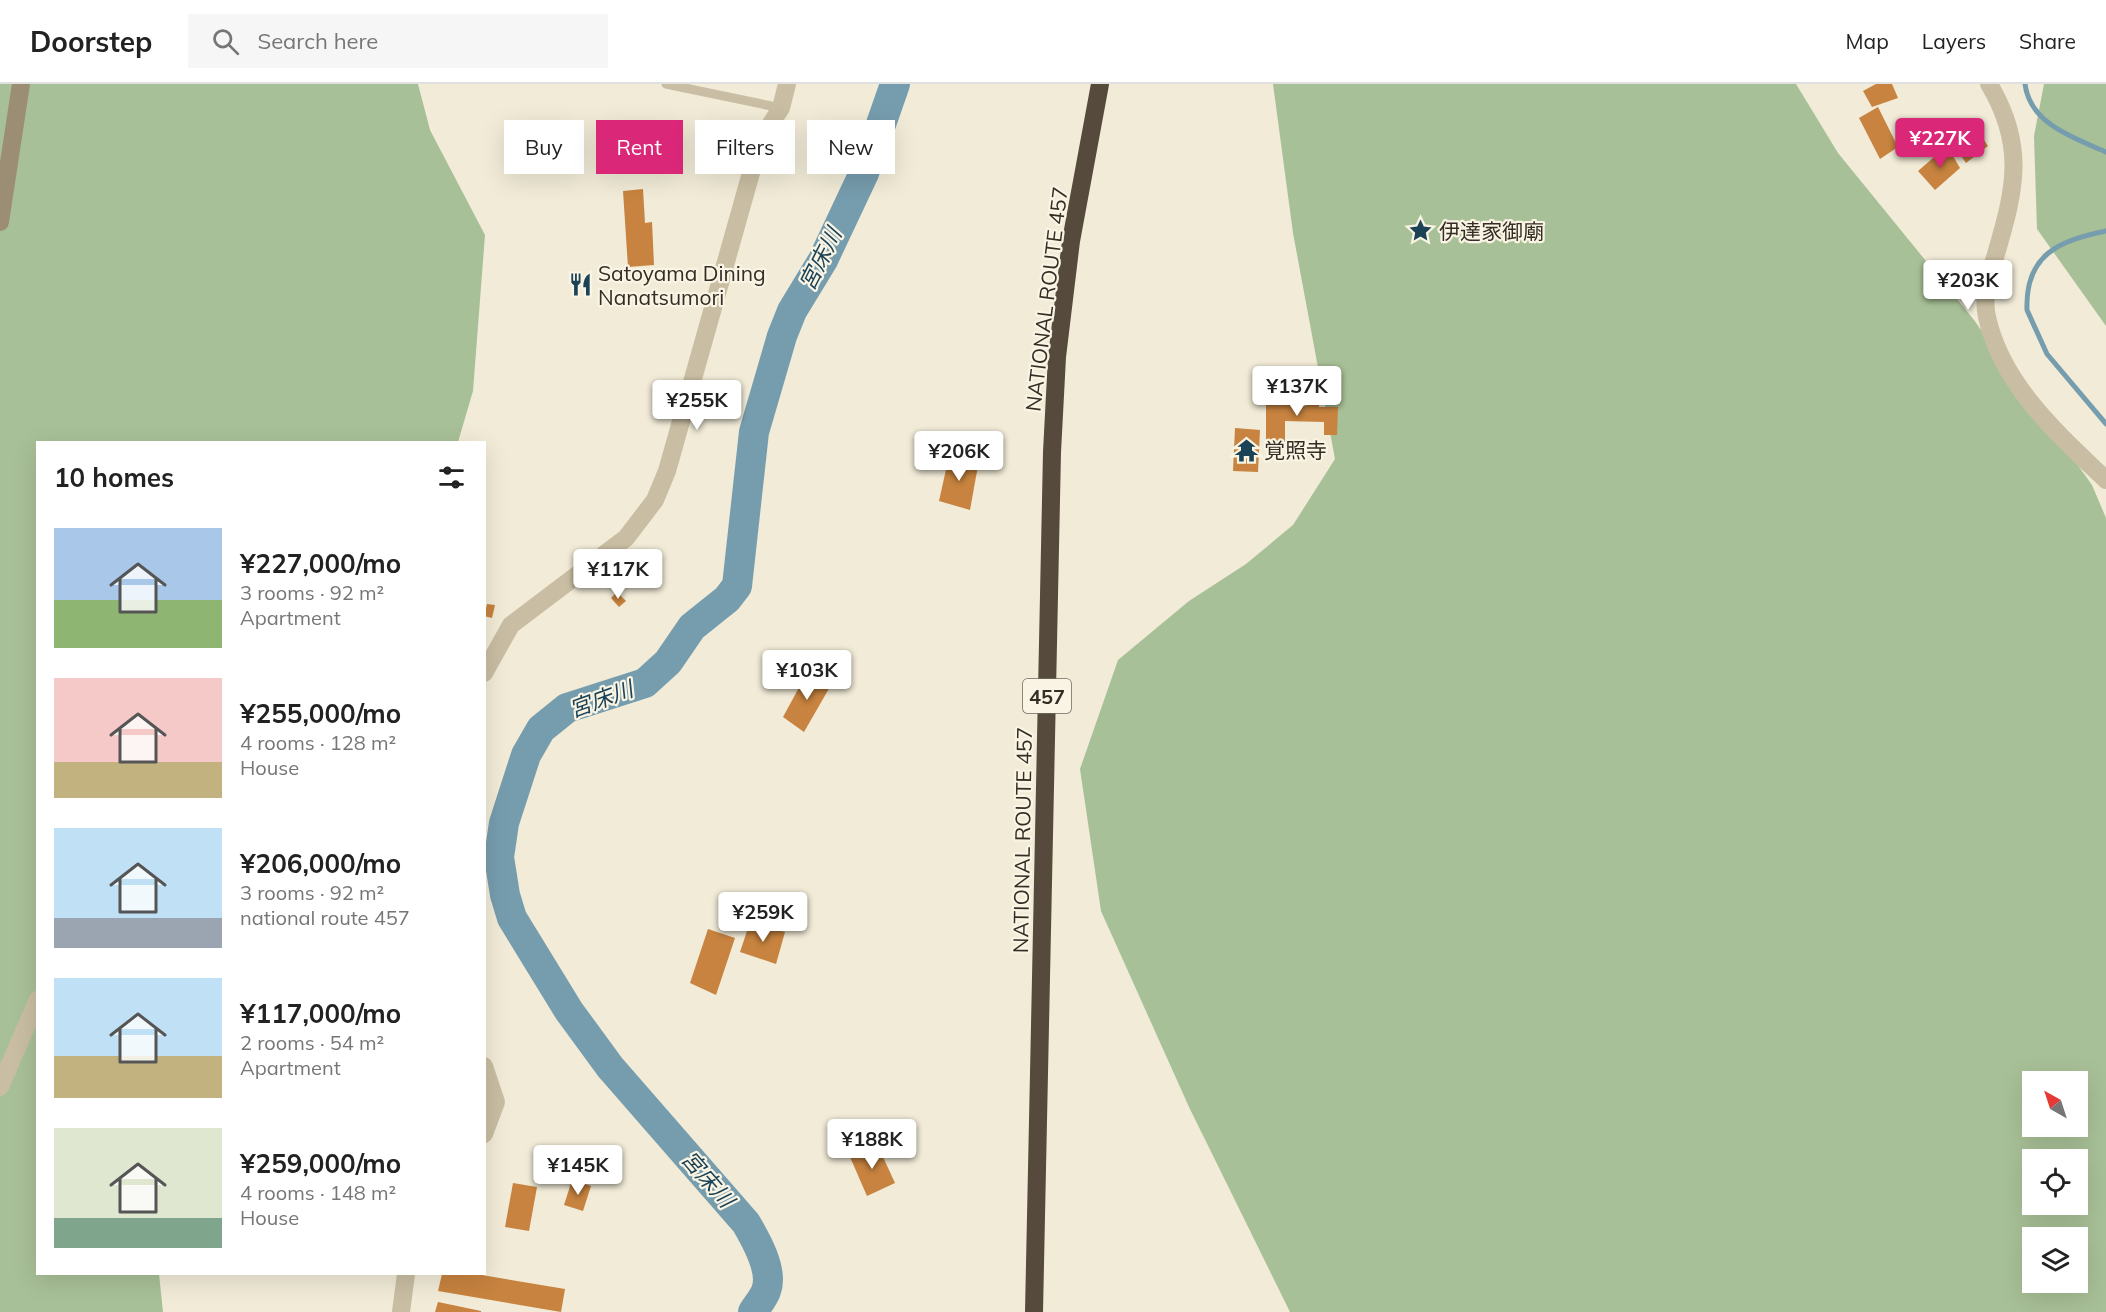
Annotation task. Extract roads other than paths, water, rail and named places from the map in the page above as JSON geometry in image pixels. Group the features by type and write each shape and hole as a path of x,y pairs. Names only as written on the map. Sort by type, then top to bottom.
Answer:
{"highway":[{"name":"NATIONAL ROUTE 457","path":"1034,1312 1052,452 1057,357 1071,241 1100,84"}],"street":[{"path":"0,222 21,84"},
{"path":"486,669 511,625 547,596 616,547 655,501 667,471 759,141 781,108 787,84"},
{"path":"1989,84 2010,126 2015,170 2008,211 1986,296 1989,326 2007,370 2024,395 2065,441 2106,480"},
{"path":"0,1087 36,1004"},
{"path":"486,1072 496,1102 486,1129"},
{"path":"401,1312 406,1275"}],"lane":[{"path":"666,84 781,108"}],"waterway":[{"name":"宮床川","path":"753,1312 766,1291 768,1274 763,1256 750,1230 610,1067 569,1011 512,918 505,895 499,857 504,823 526,755 541,729 567,708 645,683 668,662 692,627 727,599 737,586 754,432 782,336 792,311 823,260 864,173 895,84"},
{"path":"2025,84 2035,110 2044,119 2068,135 2106,152"},
{"path":"2106,231 2074,240 2048,253 2032,275 2027,310 2047,354 2106,424"}],"place":[{"name":"伊達家御廟","path":"1421,231"},
{"name":"Satoyama Dining Nanatsumori","path":"580,285"},
{"name":"覚照寺","path":"1246,450"}]}
